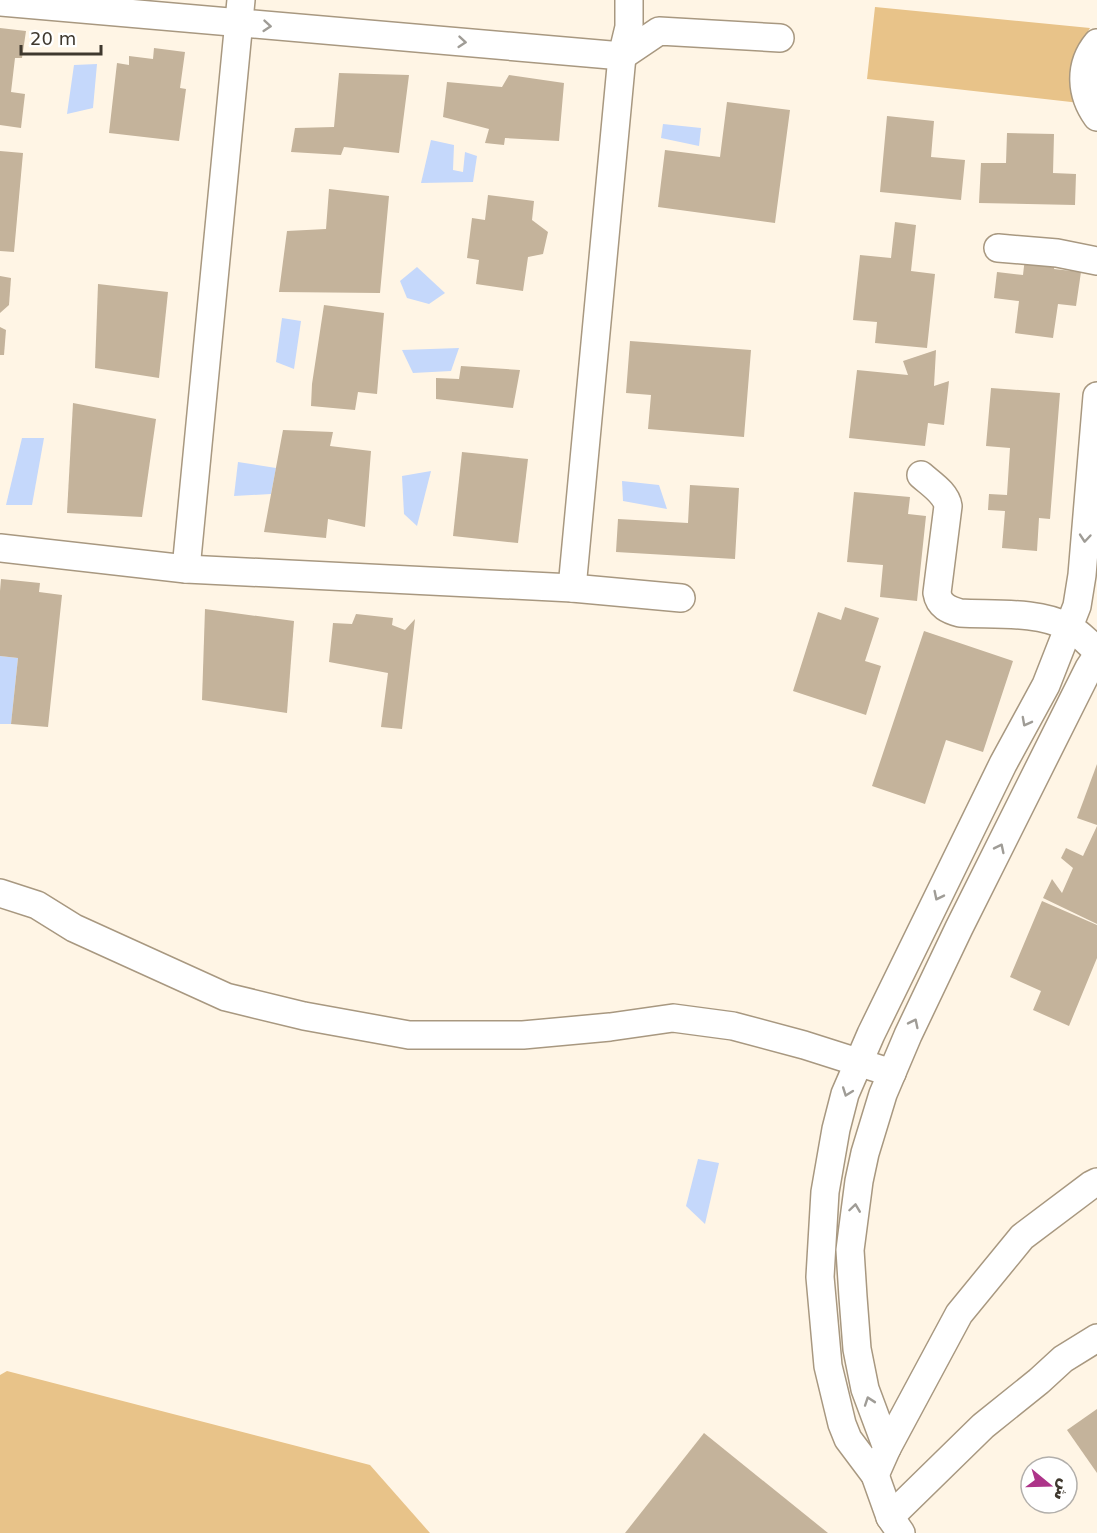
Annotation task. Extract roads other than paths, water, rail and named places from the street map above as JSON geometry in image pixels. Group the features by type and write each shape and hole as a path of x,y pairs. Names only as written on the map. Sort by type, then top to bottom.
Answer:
{"street":[{"path":"624,0 660,31"},
{"path":"572,588 622,56 629,27 624,0"},
{"path":"0,2 240,12 622,56 660,31 780,38"},
{"path":"186,569 240,12"},
{"path":"1097,44 1088,57 1083,78 1087,100 1097,117"},
{"path":"998,248 1046,252 1097,261"},
{"path":"1097,396 1082,575 1077,606 1046,685 1003,764 871,1034 845,1094 836,1129 825,1192 820,1277 828,1366 843,1424 852,1446 875,1475 895,1525 983,1426 1040,1381 1063,1359 1097,1338"},
{"path":"921,475 942,495 948,506 937,593 942,605 950,611 960,613 1043,618 1068,627 1097,651"},
{"path":"0,548 186,569 572,588 681,598"},
{"path":"887,1448 865,1389 859,1357 850,1250 865,1153 876,1116 908,1035 959,928 1097,656"},
{"path":"0,893 36,905 74,928 225,997 304,1016 409,1035 523,1035 610,1027 673,1018 732,1026 804,1045 892,1073"},
{"path":"875,1475 958,1314 1022,1237 1097,1182"}],"water":[{"path":"97,64 93,108 67,114 74,65"},
{"path":"663,124 701,128 699,146 661,138"},
{"path":"431,140 454,145 453,170 463,172 465,152 477,156 473,182 421,183"},
{"path":"417,267 445,293 429,304 407,298 400,281"},
{"path":"282,318 301,321 294,369 276,362"},
{"path":"459,348 451,371 413,373 402,350"},
{"path":"22,438 44,438 32,505 6,505"},
{"path":"238,462 276,468 271,494 234,496"},
{"path":"431,471 417,526 404,514 402,476"},
{"path":"622,481 659,485 667,509 623,501"},
{"path":"0,656 18,658 11,724 0,724"},
{"path":"698,1159 719,1163 705,1224 686,1206"}]}
